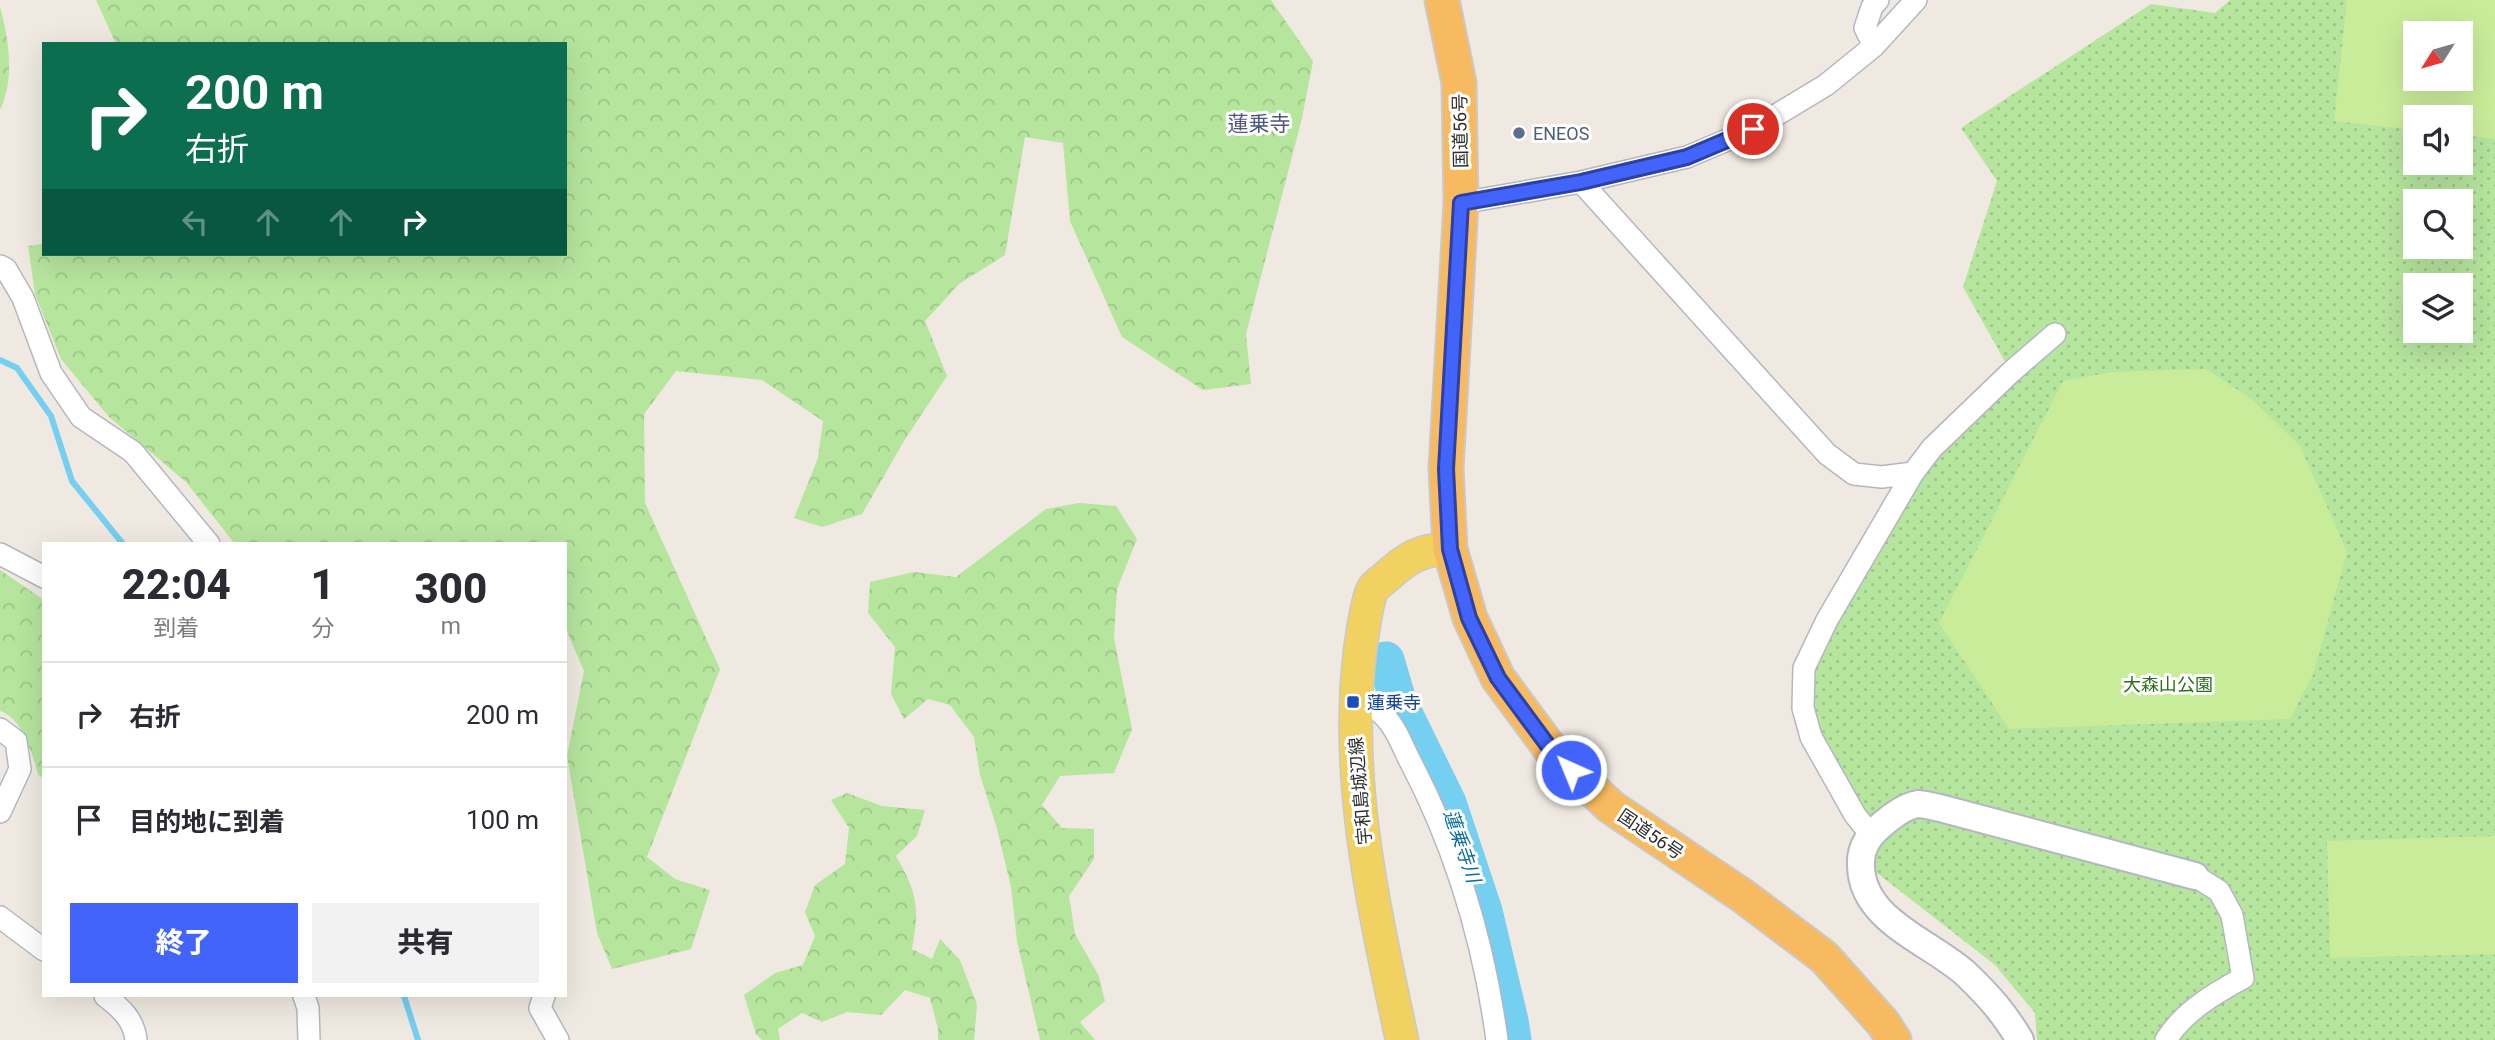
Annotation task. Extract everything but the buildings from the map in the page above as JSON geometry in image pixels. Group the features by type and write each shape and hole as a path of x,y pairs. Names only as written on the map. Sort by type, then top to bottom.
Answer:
{"highway":[{"name":"国道56号","path":"1442,0 1459,83 1461,203 1446,469 1450,549 1469,618 1498,678 1552,751 1611,807 1743,896 1824,957 1883,1023 1894,1040"}],"main road":[{"name":"宇和島城辺線","path":"1402,1040 1362,828 1355,744 1355,696 1362,637 1373,588 1406,559 1432,549 1450,549"}],"street":[{"path":"1874,46 1865,28 1872,7 1878,0"},
{"path":"1461,203 1581,182 1687,157 1753,129 1826,85 1874,46 1916,0"},
{"path":"1581,182 1827,454 1854,474 1882,477 1913,473"},
{"path":"0,266 6,269 23,298 51,373 81,417 133,452 207,542"},
{"path":"1871,835 1855,815 1811,737 1802,708 1804,668 1827,620 1913,473 1942,438 2055,334"},
{"path":"0,554 42,576"},
{"path":"1355,696 1371,704 1388,719 1430,798 1470,909 1490,986 1497,1040"},
{"path":"0,729 16,741 20,769 0,812"},
{"path":"2020,1040 2002,1009 1964,972 1892,922 1872,900 1861,879 1860,853 1871,835 1892,816 1917,804 1940,807 2195,876 2219,891 2232,915 2243,978 2217,992 2188,1015 2166,1040"},
{"path":"0,917 42,948"},
{"path":"106,997 134,1025 136,1040"},
{"path":"304,997 308,1009 309,1040"},
{"path":"544,997 540,1007 558,1040"}],"green space":[{"path":"96,0 1271,0 1313,61 1302,118 1246,334 1251,384 1203,390 1122,337 1070,221 1063,143 1025,137 1005,255 959,284 925,321 947,376 904,441 862,514 822,527 794,518 818,458 823,421 762,380 676,371 644,414 645,503 720,669 647,857 675,879 710,890 691,949 612,969 597,933 567,756 584,671 567,632 567,542 233,542 186,482 109,417 61,359 35,294 28,246 42,244 42,256 567,256 567,42 115,42"},
{"name":"大森山公園","path":"2230,0 2495,0 2495,1040 2037,1040 2035,1013 1995,965 1872,869 1870,834 1811,737 1804,668 1913,473 2011,372 1963,287 1997,181 1961,128 2151,4 2215,13"},
{"path":"2347,0 2495,0 2495,139 2473,136 2473,105 2403,105 2403,129 2334,121"},
{"path":"0,7 6,32 9,72 0,110"},
{"path":"2206,369 2252,399 2300,446 2347,552 2313,675 2290,719 2009,729 1939,623 2063,381 2112,372"},
{"path":"1079,503 1116,506 1137,539 1117,589 1114,638 1132,729 1114,773 1060,776 1042,805 1062,828 1094,829 1094,859 1069,896 1075,934 1099,976 1105,1001 1080,1022 1095,1040 1040,1040 1017,941 1011,887 980,775 974,737 950,705 928,699 904,719 891,694 895,647 868,613 870,582 914,572 956,577 1046,509"},
{"path":"0,570 42,599 42,777 38,775 30,748 15,721 0,711"},
{"path":"847,793 882,806 925,810 917,836 896,856 915,900 916,922 912,949 932,959 940,939 960,960 977,1005 974,1040 938,1040 930,998 905,990 881,1015 847,1012 822,1022 802,1013 778,1029 780,1040 762,1040 756,1034 744,995 775,973 803,965 815,936 805,912 815,885 845,864 849,828 831,800"},
{"path":"2495,836 2495,954 2330,958 2327,841"}],"waterway":[{"path":"0,360 17,368 51,416 72,481 121,542"},
{"name":"蓮乗寺川","path":"1386,660 1398,701 1448,803 1484,911 1513,1040"},
{"path":"404,997 418,1040"}],"place":[{"name":"ENEOS","path":"1519,133"},
{"name":"蓮乗寺","path":"1353,702"}],"district":[{"name":"蓮乗寺","path":"1259,124"}],"route":[{"path":"1571,770 1552,751 1498,678 1469,618 1450,549 1446,469 1461,203 1581,182 1687,157 1753,129"}]}
